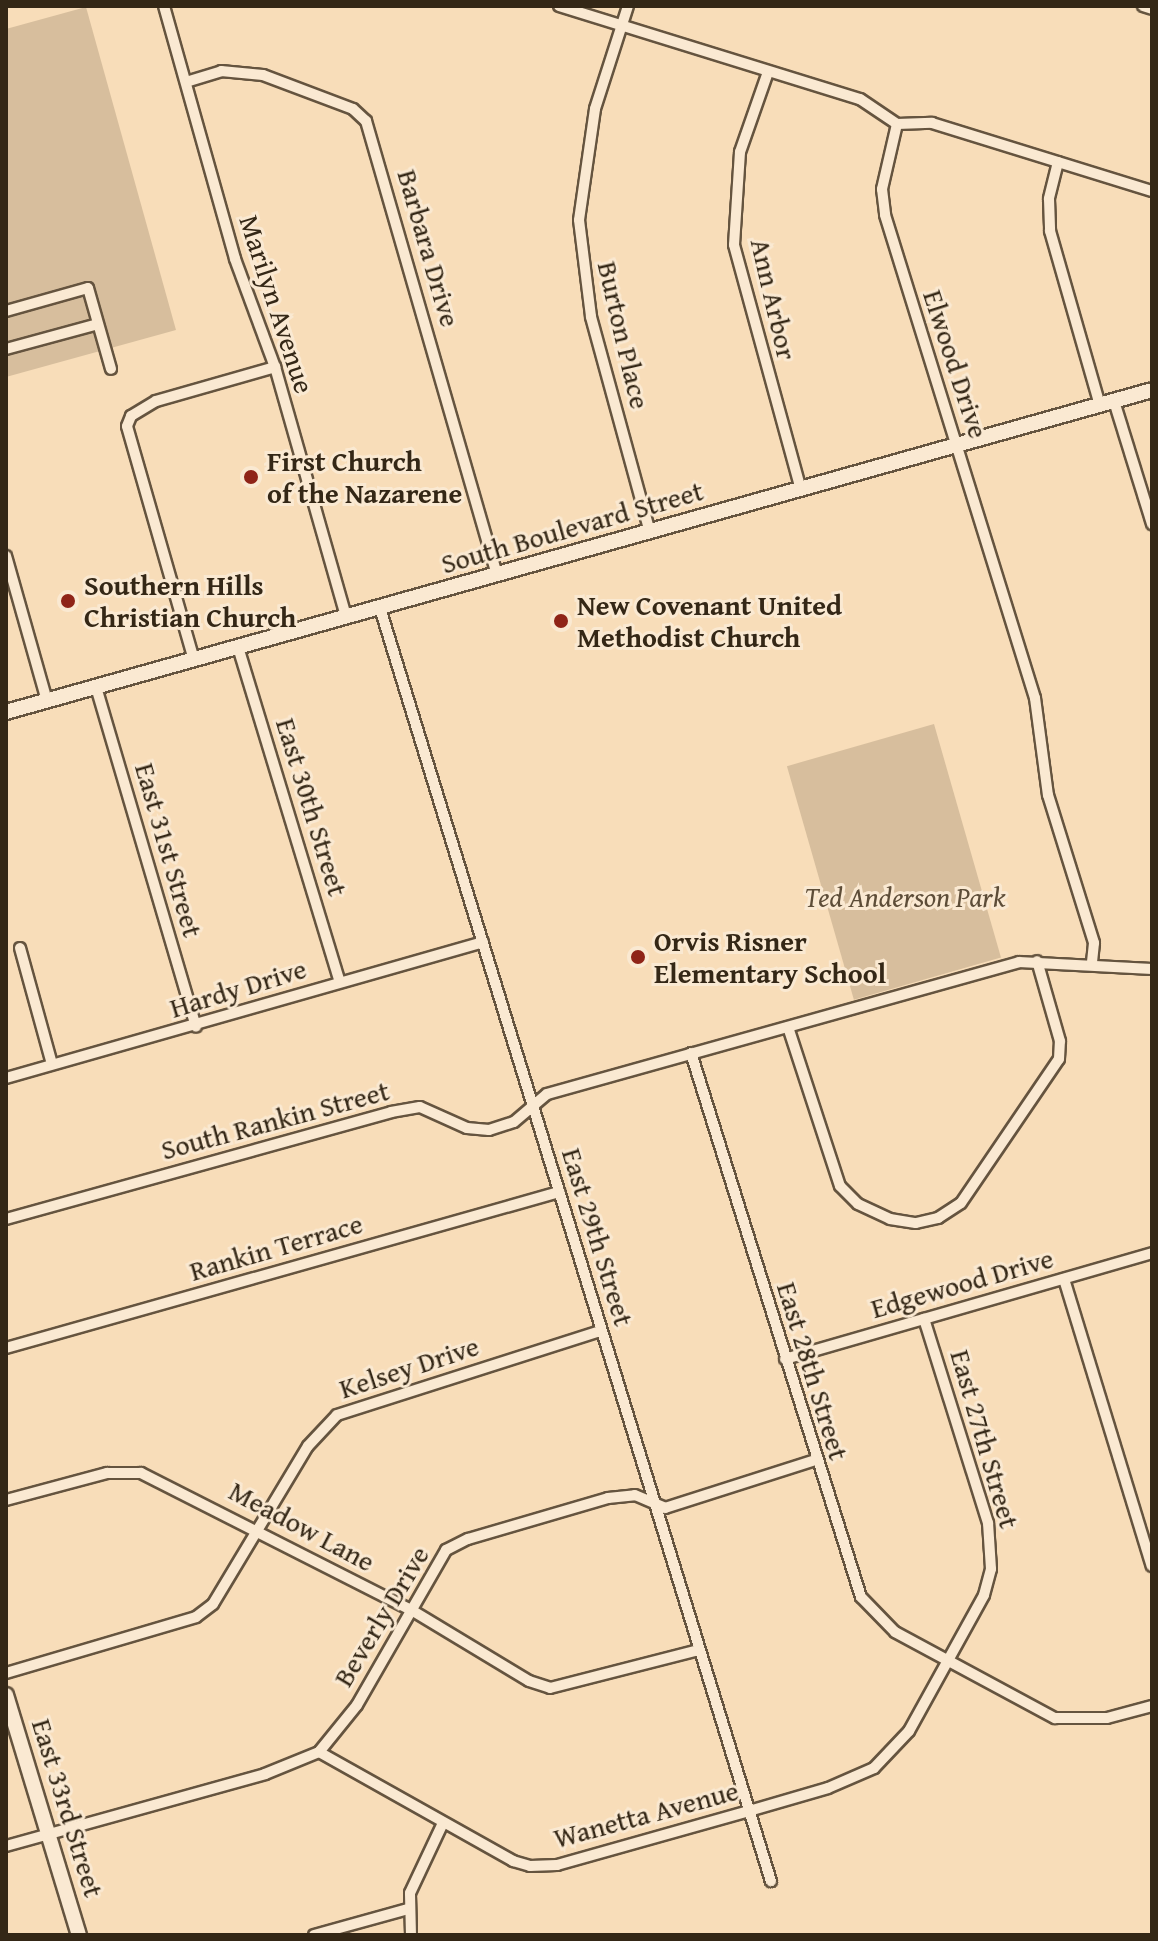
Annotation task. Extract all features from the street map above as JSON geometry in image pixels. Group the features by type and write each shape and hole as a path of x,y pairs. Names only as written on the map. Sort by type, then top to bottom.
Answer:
{"main road":[{"name":"South Boulevard Street","path":"6,712 1152,390"},
{"name":"East 33rd Street","path":"6,1695 79,1935"}],"street":[{"name":"Marilyn Avenue","path":"164,6 235,259 275,367 346,617"},
{"path":"559,6 860,99 897,124 932,123 1152,191"},
{"name":"Burton Place","path":"628,6 595,109 582,188 582,273 650,532"},
{"path":"1143,6 1152,9"},
{"name":"Barbara Drive","path":"186,82 221,71 263,75 353,109 366,121 497,575"},
{"name":"Ann Arbor","path":"768,72 740,152 734,245 801,490"},
{"name":"Elwood Drive","path":"897,124 882,189 885,215 1035,698 1048,795 1094,943 1092,963"},
{"path":"1058,162 1049,199 1050,231 1107,403 1152,524"},
{"path":"6,311 88,288 111,369"},
{"path":"6,349 98,324"},
{"path":"194,660 127,426 131,416 156,401 275,367"},
{"path":"6,556 47,701"},
{"name":"East 29th Street","path":"380,608 771,1881"},
{"name":"East 30th Street","path":"238,647 340,982"},
{"name":"East 31st Street","path":"96,687 196,1027"},
{"name":"Hardy Drive","path":"6,1078 196,1027 483,942"},
{"path":"20,948 52,1064"},
{"path":"788,1027 840,1186 858,1204 890,1219 916,1223 938,1218 961,1203 1059,1059 1060,1041 1037,961"},
{"name":"South Rankin Street","path":"6,1219 391,1112 420,1107 467,1128 489,1130 514,1122 547,1094 1037,961 1152,969"},
{"name":"East 28th Street","path":"691,1053 815,1460 861,1597 895,1632 1055,1718 1107,1718 1152,1706"},
{"name":"Rankin Terrace","path":"6,1348 559,1192"},
{"name":"Edgewood Drive","path":"785,1359 1152,1253"},
{"path":"1064,1279 1152,1566"},
{"name":"East 27th Street","path":"924,1319 992,1543 984,1595 948,1660"},
{"name":"Kelsey Drive","path":"6,1673 196,1617 213,1604 260,1531 308,1446 337,1415 601,1331"},
{"name":"Beverly Drive","path":"6,1846 265,1774 319,1752 357,1705 446,1550 468,1539 608,1498 635,1495 665,1508 815,1460"},
{"name":"Meadow Lane","path":"6,1500 107,1473 141,1473 413,1611 529,1681 550,1688 699,1650"},
{"name":"Wanetta Avenue","path":"319,1752 513,1861 557,1865 828,1788 874,1768 909,1731 948,1660"},
{"path":"411,1935 408,1909 417,1871 443,1823"},
{"path":"314,1935 408,1909"}],"green space":[{"path":"86,7 176,330 6,377 6,29"},
{"name":"Ted Anderson Park","path":"934,724 1001,958 854,1000 787,766"}],"place":[{"name":"First Church of the Nazarene","path":"251,477"},
{"name":"Southern Hills Christian Church","path":"68,601"},
{"name":"New Covenant United Methodist Church","path":"561,621"},
{"name":"Orvis Risner Elementary School","path":"638,957"}]}
